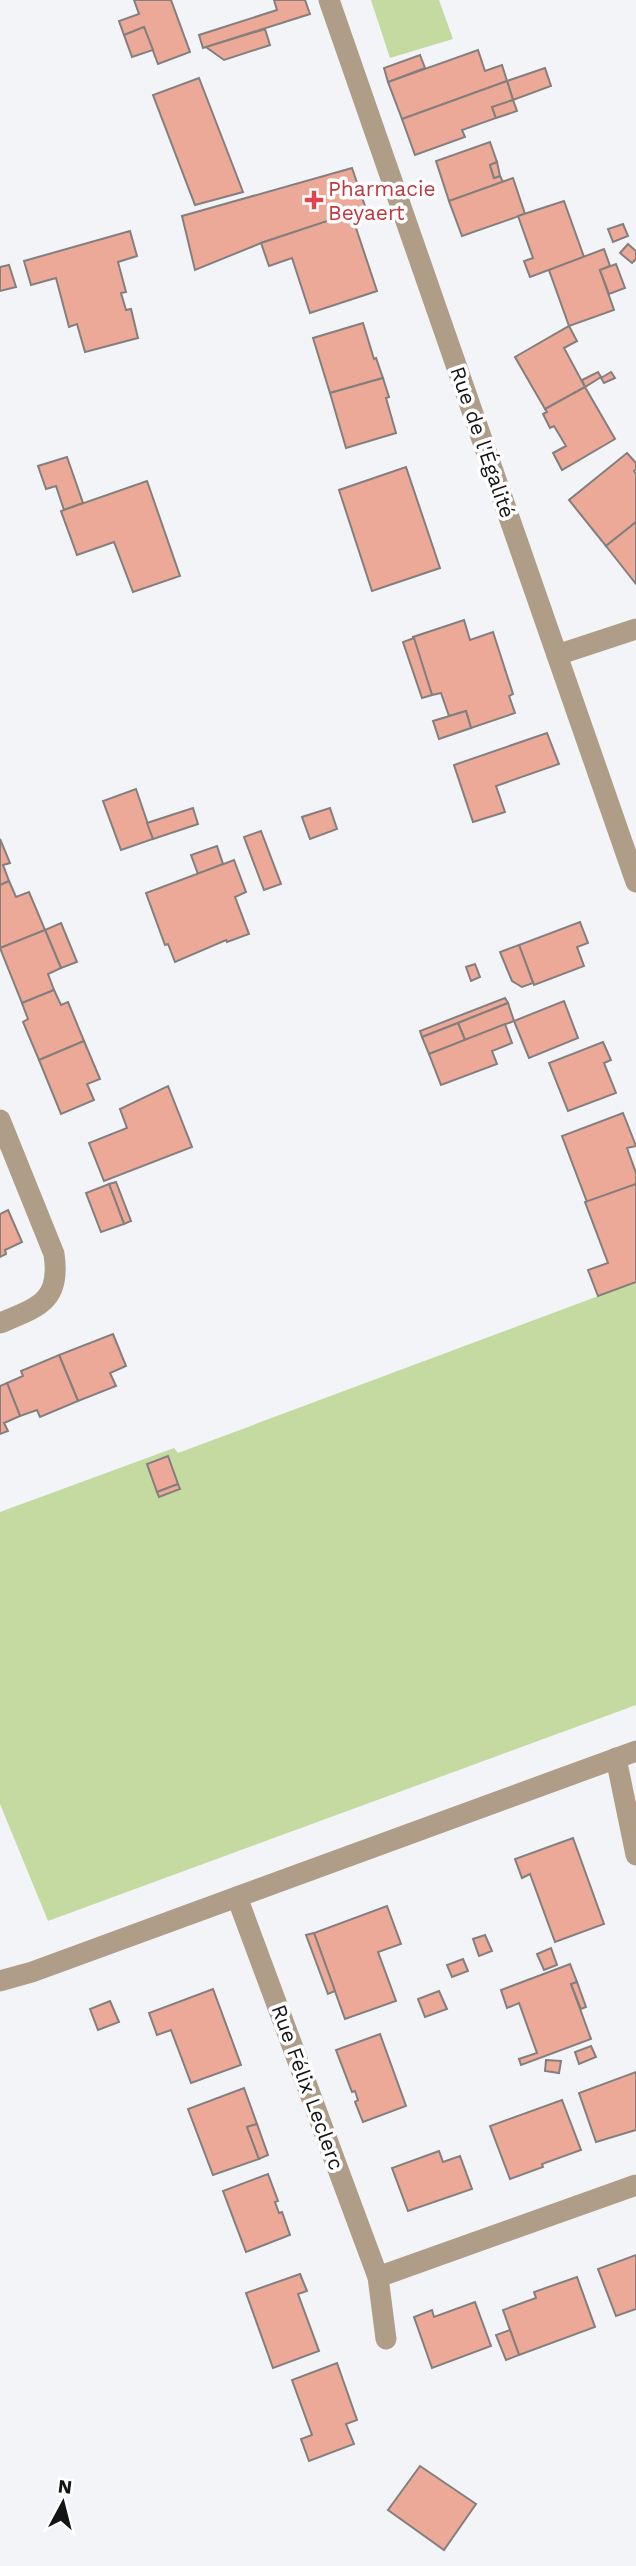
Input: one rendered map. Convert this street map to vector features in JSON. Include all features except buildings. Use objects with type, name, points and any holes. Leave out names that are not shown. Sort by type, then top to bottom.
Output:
[{"type":"street","name":"Rue de l'Égalité","points":[[330,1],[636,882]]},
{"type":"street","points":[[557,655],[636,629]]},
{"type":"street","points":[[0,1120],[54,1254],[57,1273],[54,1288],[47,1300],[0,1323]]},
{"type":"street","points":[[0,1981],[32,1972],[626,1755],[636,1855]]},
{"type":"street","name":"Rue Félix Leclerc","points":[[237,1897],[378,2277],[386,2339]]},
{"type":"street","points":[[378,2277],[636,2185]]},
{"type":"green space","points":[[371,0],[439,0],[453,39],[390,58]]},
{"type":"green space","points":[[636,1282],[636,1705],[48,1921],[0,1804],[0,1512],[174,1448],[178,1453]]},
{"type":"place","name":"Pharmacie Beyaert","points":[[314,200]]}]
